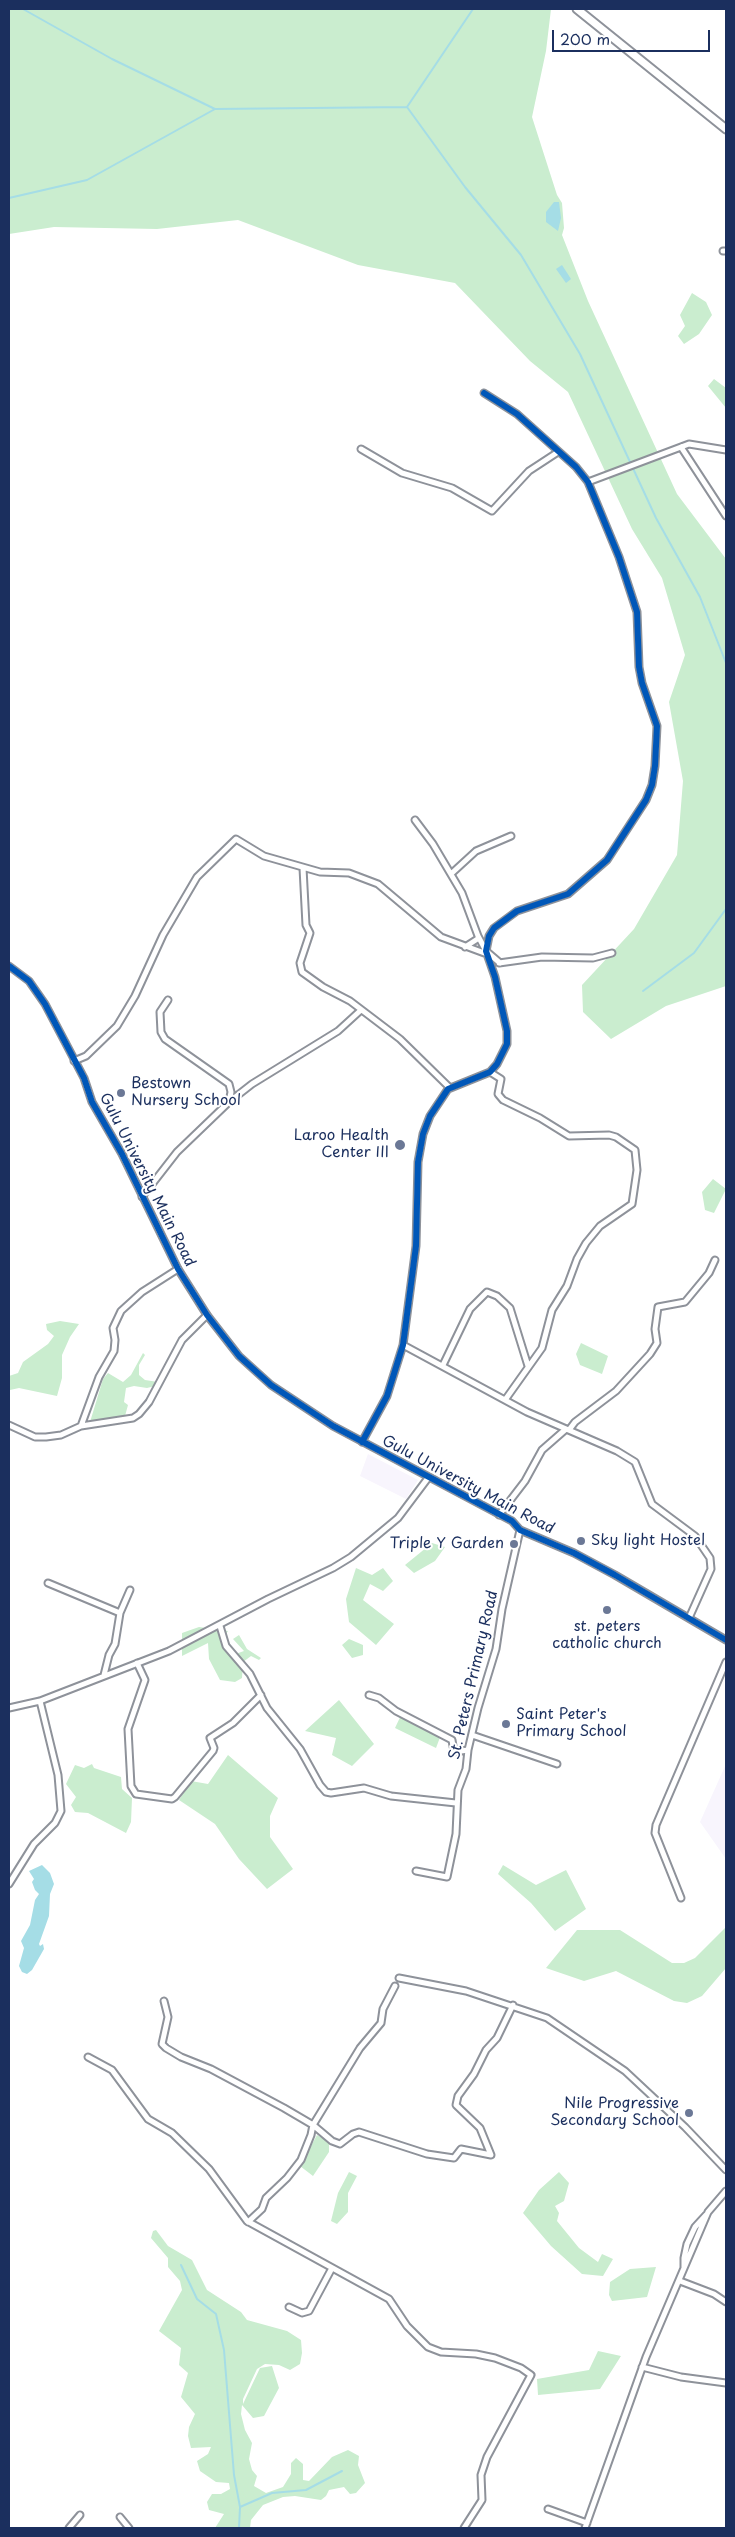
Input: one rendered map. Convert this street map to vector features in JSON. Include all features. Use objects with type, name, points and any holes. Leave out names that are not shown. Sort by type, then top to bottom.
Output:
[{"type":"main road","points":[[577,9],[726,129]]},
{"type":"street","points":[[484,393],[517,414],[576,467],[588,482],[618,557],[637,612],[639,667],[657,726],[658,738],[652,785],[620,844],[607,860],[568,894],[529,905],[494,928],[489,936],[486,952]]},
{"type":"street","points":[[588,482],[681,447],[696,444],[726,450]]},
{"type":"street","points":[[681,447],[726,516]]},
{"type":"street","points":[[361,450],[402,473],[452,488],[492,511],[530,470],[558,452]]},
{"type":"street","points":[[362,1442],[387,1396],[403,1345],[416,1246],[418,1162],[423,1134],[430,1116],[450,1088],[490,1072],[504,1051],[508,1036],[491,964],[462,893],[452,873],[415,820]]},
{"type":"street","points":[[452,873],[476,851],[511,836]]},
{"type":"street","points":[[74,1061],[86,1056],[117,1026],[135,996],[163,936],[197,877],[225,852],[235,840],[247,844],[264,856],[303,868],[320,872],[349,873],[378,884],[441,937],[465,947],[486,952],[500,963]]},
{"type":"street","points":[[303,868],[306,925],[310,933],[300,962],[301,970],[323,987],[343,997],[400,1039],[450,1088]]},
{"type":"street","points":[[465,947],[479,938]]},
{"type":"street","points":[[491,964],[542,957],[593,958],[612,953]]},
{"type":"street","name":"Gulu University Main Road","points":[[9,966],[36,990],[84,1078],[92,1102],[122,1154],[178,1269],[207,1315],[239,1356],[271,1385],[332,1426],[512,1521],[520,1530],[583,1558],[726,1640]]},
{"type":"street","points":[[168,1000],[160,1012],[161,1032],[165,1040],[229,1084],[231,1092],[229,1102]]},
{"type":"street","points":[[142,1197],[177,1152],[229,1102],[252,1084],[338,1031],[361,1010]]},
{"type":"street","points":[[490,1072],[501,1079],[498,1094],[503,1100],[540,1118],[569,1136],[611,1135],[631,1146],[636,1153],[638,1170],[632,1204],[600,1226],[586,1243],[577,1259],[567,1286],[552,1310],[542,1348],[504,1400]]},
{"type":"street","points":[[498,1515],[524,1480],[542,1450],[616,1391],[658,1344],[655,1329],[658,1307],[684,1302],[709,1273],[715,1260]]},
{"type":"street","points":[[81,1426],[99,1377],[114,1351],[116,1340],[113,1328],[121,1311],[142,1292],[178,1269]]},
{"type":"street","points":[[443,1365],[470,1309],[487,1292],[497,1296],[510,1308],[528,1366]]},
{"type":"street","points":[[9,1425],[35,1437],[46,1437],[61,1435],[81,1426],[133,1418],[149,1402],[182,1340],[207,1315]]},
{"type":"street","points":[[403,1345],[443,1365],[504,1400],[635,1462],[652,1504],[695,1536],[707,1552],[710,1570],[689,1618]]},
{"type":"street","points":[[9,1708],[40,1701],[169,1651],[351,1557],[398,1518],[428,1478]]},
{"type":"street","name":"St. Peters Primary Road","points":[[416,1871],[447,1877],[456,1826],[456,1803],[462,1776],[466,1769],[468,1750],[496,1649],[502,1609],[520,1530]]},
{"type":"street","points":[[48,1582],[120,1613]]},
{"type":"street","points":[[104,1675],[109,1655],[115,1644],[120,1613],[130,1590]]},
{"type":"street","points":[[220,1626],[226,1646],[250,1674],[267,1708],[300,1749],[320,1785],[328,1794],[364,1788],[391,1796],[456,1803]]},
{"type":"street","points":[[681,1898],[655,1833],[656,1825],[726,1662]]},
{"type":"street","points":[[137,1663],[145,1680],[128,1729],[131,1786],[136,1794],[172,1799],[175,1797],[213,1751],[214,1748],[210,1738],[233,1723],[261,1695]]},
{"type":"street","points":[[369,1695],[452,1740],[454,1752],[468,1750]]},
{"type":"street","points":[[9,1884],[34,1844],[55,1823],[61,1812],[58,1775],[40,1701]]},
{"type":"street","points":[[472,1735],[557,1764]]},
{"type":"street","points":[[399,1978],[466,1990],[547,2018],[625,2071],[685,2127],[726,2170]]},
{"type":"street","points":[[248,2222],[262,2209],[266,2198],[287,2178],[301,2160],[313,2125],[360,2048],[381,2023],[383,2009],[395,1986]]},
{"type":"street","points":[[164,2001],[168,2017],[162,2044],[166,2048],[262,2096],[313,2125],[321,2134],[340,2144],[353,2134],[359,2132],[427,2154],[454,2158],[464,2149],[490,2156],[480,2128],[456,2105],[458,2096],[474,2074],[486,2050],[497,2038],[513,2005]]},
{"type":"street","points":[[88,2057],[112,2070],[148,2119],[172,2133],[209,2169],[248,2222],[389,2299],[407,2326],[428,2347],[441,2352],[476,2354],[495,2358],[521,2368],[531,2375],[487,2458],[481,2475],[482,2500],[464,2528]]},
{"type":"street","points":[[548,2509],[586,2525],[642,2367],[680,2281],[684,2268],[685,2251],[691,2234],[726,2191]]},
{"type":"street","points":[[289,2307],[302,2313],[309,2311],[332,2268]]},
{"type":"street","points":[[680,2281],[714,2294],[726,2302]]},
{"type":"street","points":[[642,2367],[681,2377],[726,2383]]},
{"type":"street","points":[[69,2528],[80,2514]]},
{"type":"street","points":[[120,2517],[128,2528]]},
{"type":"shaded area","points":[[368,1454],[418,1480],[406,1499],[360,1476]]},
{"type":"shaded area","points":[[726,1764],[726,1859],[700,1822]]},
{"type":"green space","points":[[9,9],[551,9],[546,51],[532,117],[557,195],[562,203],[564,228],[562,235],[588,301],[677,494],[726,559],[726,986],[666,1006],[611,1039],[583,1012],[582,985],[634,929],[677,855],[683,781],[669,702],[685,655],[662,578],[632,529],[568,392],[530,361],[455,283],[358,265],[238,220],[157,229],[54,227],[9,234]]},
{"type":"green space","points":[[692,293],[706,302],[712,315],[699,334],[684,344],[678,336],[685,326],[680,315]]},
{"type":"green space","points":[[714,379],[726,388],[726,408],[708,386]]},
{"type":"green space","points":[[713,1179],[726,1189],[714,1213],[705,1210],[702,1192]]},
{"type":"green space","points":[[60,1321],[79,1324],[70,1337],[62,1355],[62,1378],[57,1396],[19,1388],[10,1390],[9,1376],[18,1373],[23,1362],[48,1344],[54,1336],[47,1330],[46,1324]]},
{"type":"green space","points":[[581,1343],[608,1356],[602,1374],[580,1365],[576,1354]]},
{"type":"green space","points":[[143,1353],[145,1355],[139,1365],[139,1375],[145,1380],[158,1382],[155,1386],[126,1388],[124,1402],[128,1405],[125,1416],[90,1422],[103,1379],[108,1373],[123,1382],[131,1375]]},
{"type":"green space","points":[[432,1543],[445,1547],[435,1561],[414,1573],[405,1565]]},
{"type":"green space","points":[[356,1568],[372,1575],[383,1568],[393,1581],[383,1591],[370,1584],[363,1600],[394,1624],[376,1645],[349,1622],[346,1599]]},
{"type":"green space","points":[[199,1627],[228,1631],[221,1641],[230,1656],[244,1651],[233,1639],[239,1635],[247,1649],[261,1658],[259,1660],[251,1656],[243,1662],[242,1678],[235,1682],[220,1680],[209,1659],[208,1643],[182,1656],[182,1633]]},
{"type":"green space","points":[[349,1639],[363,1645],[363,1655],[352,1658],[342,1645]]},
{"type":"green space","points":[[339,1700],[374,1744],[352,1766],[332,1755],[336,1738],[305,1731]]},
{"type":"green space","points":[[403,1711],[442,1732],[436,1748],[395,1728]]},
{"type":"green space","points":[[228,1755],[278,1798],[270,1816],[270,1837],[293,1869],[267,1889],[239,1859],[215,1824],[179,1800],[191,1781],[208,1784]]},
{"type":"green space","points":[[92,1764],[94,1768],[121,1777],[122,1789],[132,1798],[131,1822],[126,1833],[88,1813],[75,1812],[71,1805],[76,1797],[66,1784],[75,1765],[84,1768]]},
{"type":"green space","points":[[503,1865],[536,1885],[566,1870],[586,1909],[555,1931],[531,1903],[498,1874]]},
{"type":"green space","points":[[726,1927],[726,1968],[702,1996],[687,2003],[674,2001],[616,1971],[584,1981],[546,1968],[577,1930],[620,1930],[672,1963],[684,1963],[695,1958]]},
{"type":"green space","points":[[317,2135],[329,2142],[329,2152],[313,2176],[300,2166]]},
{"type":"green space","points":[[349,2172],[357,2176],[348,2193],[348,2212],[337,2224],[331,2221],[338,2193]]},
{"type":"green space","points":[[559,2172],[569,2183],[564,2201],[555,2206],[559,2213],[557,2221],[579,2248],[598,2262],[602,2254],[613,2259],[603,2276],[582,2274],[551,2246],[523,2213],[539,2190]]},
{"type":"green space","points":[[156,2230],[168,2246],[192,2260],[207,2290],[241,2312],[247,2320],[287,2331],[301,2340],[302,2353],[300,2364],[290,2370],[279,2365],[265,2364],[257,2369],[243,2399],[243,2404],[260,2368],[272,2366],[279,2388],[264,2416],[253,2418],[242,2405],[241,2414],[245,2430],[252,2443],[249,2459],[252,2470],[257,2476],[254,2486],[266,2493],[283,2487],[291,2474],[291,2463],[296,2458],[303,2464],[303,2480],[309,2481],[332,2457],[348,2450],[359,2456],[358,2465],[365,2483],[356,2493],[350,2494],[344,2487],[329,2490],[321,2500],[295,2496],[283,2497],[263,2505],[251,2520],[250,2528],[215,2528],[224,2514],[209,2510],[207,2502],[212,2494],[221,2494],[230,2489],[229,2483],[216,2482],[200,2471],[197,2461],[208,2454],[211,2447],[191,2448],[188,2436],[189,2427],[195,2414],[181,2397],[188,2373],[179,2365],[181,2348],[159,2331],[182,2290],[180,2281],[168,2267],[168,2258],[151,2238],[153,2231]]},
{"type":"green space","points":[[656,2267],[647,2297],[612,2301],[609,2295],[610,2282],[630,2269]]},
{"type":"green space","points":[[598,2351],[621,2356],[600,2389],[538,2395],[537,2379],[589,2370]]},
{"type":"water","points":[[554,202],[559,202],[561,218],[558,231],[546,222],[546,212]]},
{"type":"water","points":[[562,265],[571,279],[566,283],[556,269]]},
{"type":"water","points":[[42,1865],[50,1873],[54,1884],[50,1894],[49,1916],[39,1944],[40,1946],[43,1944],[44,1949],[32,1970],[27,1974],[22,1972],[19,1966],[24,1948],[21,1941],[30,1925],[35,1900],[39,1894],[35,1890],[32,1882],[34,1879],[29,1871]]},
{"type":"waterway","points":[[23,9],[112,59],[215,109],[407,107]]},
{"type":"waterway","points":[[407,107],[473,9]]},
{"type":"waterway","points":[[407,107],[465,187],[521,255],[580,354],[656,518],[700,597],[726,663]]},
{"type":"waterway","points":[[9,198],[87,180],[215,109]]},
{"type":"waterway","points":[[643,991],[694,953],[726,909]]},
{"type":"waterway","points":[[181,2265],[197,2299],[216,2314],[224,2350],[234,2475],[240,2507],[239,2528]]},
{"type":"waterway","points":[[240,2507],[272,2493],[306,2490],[342,2471]]},
{"type":"cycle path","points":[[362,1442],[387,1396],[403,1345],[416,1246],[418,1162],[423,1134],[430,1116],[448,1089],[490,1072],[497,1064],[507,1044],[507,1031],[495,977],[486,951],[489,936],[494,928],[517,911],[568,894],[607,860],[646,800],[652,785],[655,766],[657,726],[642,683],[639,667],[637,612],[619,557],[588,482],[576,467],[517,414],[484,393]]},
{"type":"cycle path","points":[[9,966],[29,981],[45,1004],[84,1078],[92,1102],[122,1154],[178,1269],[207,1315],[239,1356],[271,1385],[333,1426],[512,1521],[520,1530],[574,1553],[615,1575],[726,1640]]},
{"type":"place","name":"Bestown Nursery School","points":[[121,1093]]},
{"type":"place","name":"Laroo Health Center III","points":[[400,1145]]},
{"type":"place","name":"Sky light Hostel","points":[[581,1541]]},
{"type":"place","name":"Triple Y Garden","points":[[514,1544]]},
{"type":"place","name":"st. peters catholic church","points":[[607,1610]]},
{"type":"place","name":"Saint Peter's Primary School","points":[[506,1724]]},
{"type":"place","name":"Nile Progressive Secondary School","points":[[689,2113]]}]
